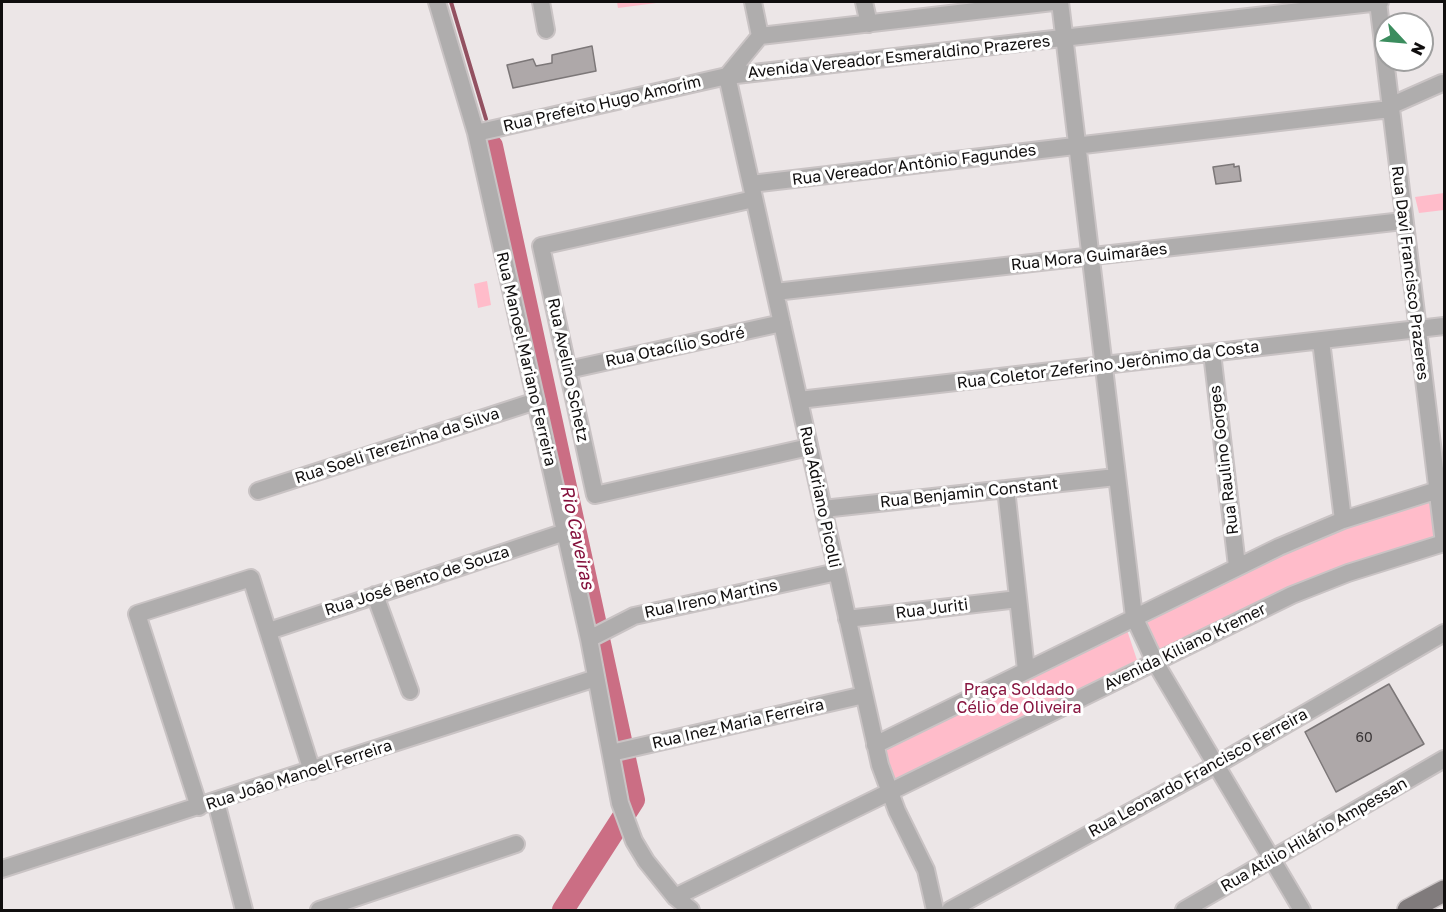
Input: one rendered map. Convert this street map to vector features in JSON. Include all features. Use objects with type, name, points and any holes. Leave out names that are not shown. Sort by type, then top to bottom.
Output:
[{"type":"main road","points":[[1408,910],[1444,891]]},
{"type":"street","name":"Rua Manoel Mariano Ferreira","points":[[437,2],[476,133],[590,638],[596,678],[613,752],[620,803],[634,841],[646,861],[675,897],[691,910]]},
{"type":"street","points":[[541,2],[546,30]]},
{"type":"street","points":[[753,2],[760,36],[869,24],[967,7],[1053,2]]},
{"type":"street","points":[[864,2],[869,24]]},
{"type":"street","points":[[1060,2],[1134,617],[1155,662],[1302,910]]},
{"type":"street","name":"Avenida Vereador Esmeraldino Prazeres","points":[[727,76],[1378,2]]},
{"type":"street","name":"Rua Davi Francisco Prazeres","points":[[1378,2],[1403,222],[1444,543]]},
{"type":"street","name":"Avenida Vereador Esmeraldino Prazeres","points":[[727,76],[760,36]]},
{"type":"street","name":"Rua Prefeito Hugo Amorim","points":[[476,133],[727,76]]},
{"type":"street","name":"Rua Adriano Picolli","points":[[727,76],[875,746],[890,792],[926,870],[935,910]]},
{"type":"street","name":"Rua Vereador Antônio Fagundes","points":[[541,246],[753,191],[1077,146],[1390,107],[1442,83]]},
{"type":"street","name":"Rua Mora Guimarães","points":[[775,292],[1403,222]]},
{"type":"street","name":"Rua Avelino Schetz","points":[[541,246],[595,495],[809,447]]},
{"type":"street","name":"Rua Otacílio Sodré","points":[[568,370],[782,323]]},
{"type":"street","name":"Rua Coletor Zeferino Jerônimo da Costa","points":[[799,400],[1444,326]]},
{"type":"street","points":[[1321,341],[1343,520]]},
{"type":"street","name":"Rua Raulino Gorges","points":[[1212,353],[1237,566]]},
{"type":"street","name":"Rua Soeli Terezinha da Silva","points":[[258,491],[536,401]]},
{"type":"street","name":"Rua Benjamin Constant","points":[[823,509],[1116,477]]},
{"type":"street","points":[[1006,489],[1026,670]]},
{"type":"street","points":[[875,746],[1237,566],[1343,520],[1438,490]]},
{"type":"street","name":"Rua José Bento de Souza","points":[[269,631],[565,532]]},
{"type":"street","name":"Avenida Kiliano Kremer","points":[[675,897],[1155,662],[1322,583],[1444,543]]},
{"type":"street","name":"Rua Ireno Martins","points":[[590,638],[646,613],[837,572]]},
{"type":"street","points":[[200,807],[137,614],[251,578],[312,771]]},
{"type":"street","points":[[375,595],[410,691]]},
{"type":"street","name":"Rua Juriti","points":[[847,619],[1018,600]]},
{"type":"street","name":"Rua Leonardo Francisco Ferreira","points":[[950,910],[1216,765],[1444,633]]},
{"type":"street","name":"Rua João Manoel Ferreira","points":[[2,869],[596,678]]},
{"type":"street","name":"Rua Inez Maria Ferreira","points":[[613,752],[864,695]]},
{"type":"street","name":"Rua Atílio Hilário Ampessan","points":[[1184,910],[1444,759]]},
{"type":"street","points":[[216,802],[244,910]]},
{"type":"street","points":[[319,910],[516,844]]},
{"type":"green space","points":[[617,2],[664,2],[618,8]]},
{"type":"green space","points":[[1444,193],[1444,210],[1419,213],[1415,197]]},
{"type":"green space","points":[[487,281],[491,305],[478,308],[474,284]]},
{"type":"green space","points":[[1433,497],[1440,539],[1160,653],[1142,620],[1329,532]]},
{"type":"green space","name":"Praça Soldado Célio de Oliveira","points":[[1126,627],[1137,660],[892,782],[883,748]]},
{"type":"building","points":[[592,46],[596,71],[513,88],[507,65],[533,59],[536,66],[552,63],[552,55]]},
{"type":"building","points":[[1234,164],[1234,167],[1239,166],[1241,181],[1216,184],[1213,167]]},
{"type":"building","points":[[1389,684],[1424,744],[1336,792],[1305,732]]},
{"type":"waterway","name":"Rio Caveiras","points":[[451,2],[486,119]]},
{"type":"waterway","name":"Rio Caveiras","points":[[492,146],[634,800],[563,910]]}]
